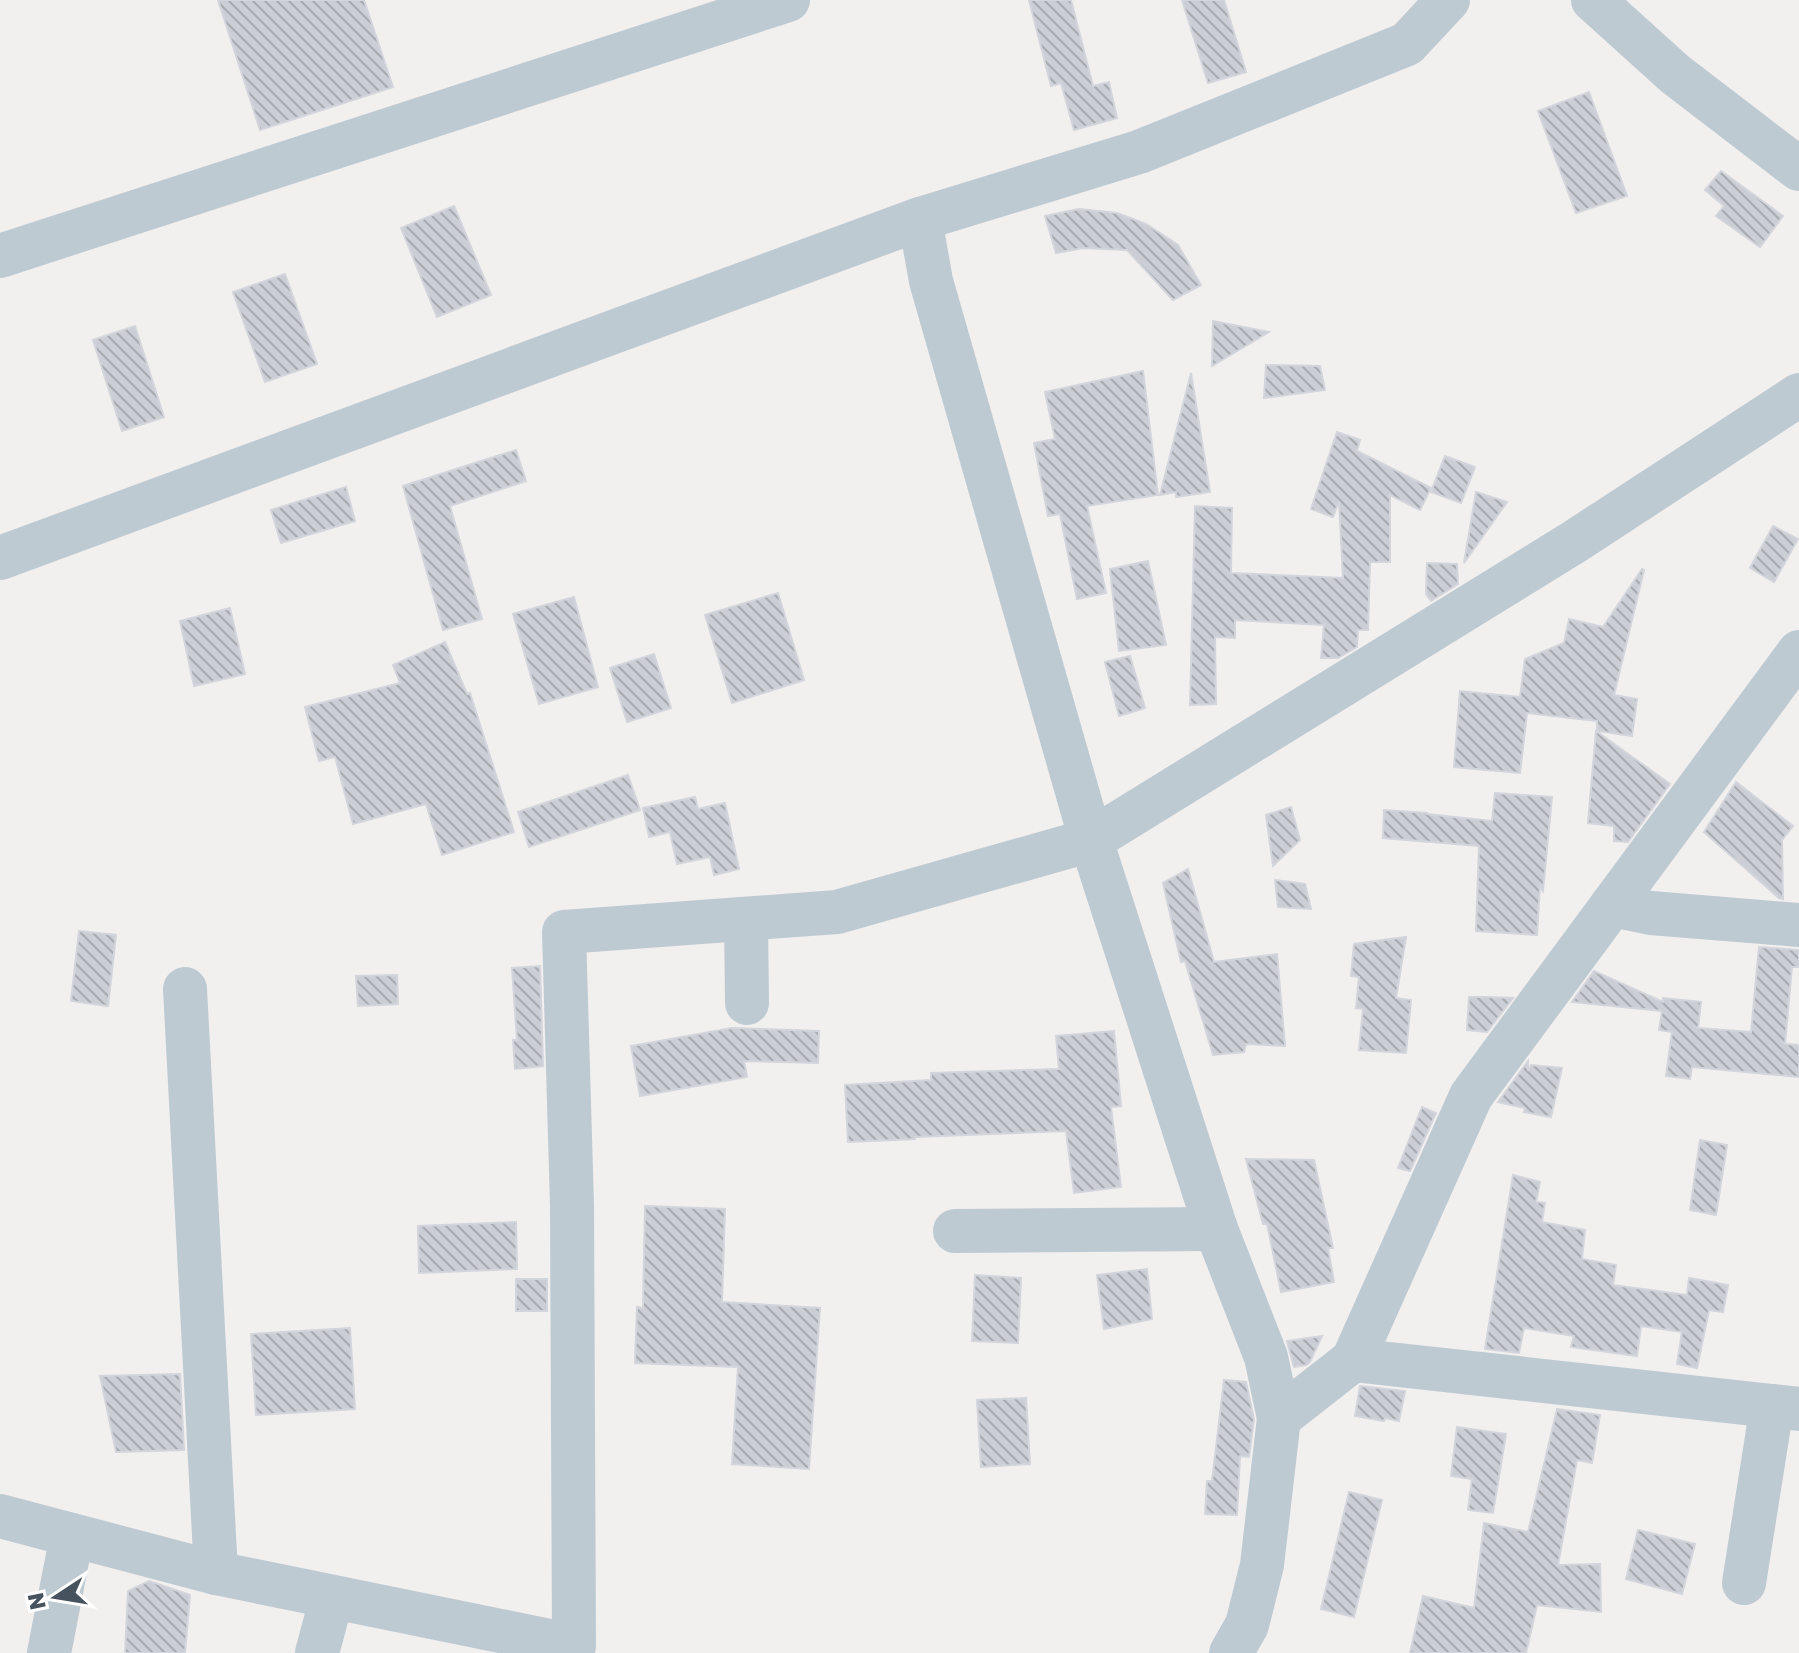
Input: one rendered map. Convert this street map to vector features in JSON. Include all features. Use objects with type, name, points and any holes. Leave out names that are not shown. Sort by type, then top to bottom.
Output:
[{"type":"street","points":[[0,256],[788,0]]},
{"type":"street","points":[[0,558],[920,219],[1139,152],[1407,44],[1448,0]]},
{"type":"street","points":[[1593,0],[1675,74],[1799,169]]},
{"type":"street","points":[[920,219],[931,281],[1091,840],[1216,1229],[1266,1357],[1279,1418],[1262,1565],[1247,1625],[1231,1653]]},
{"type":"street","points":[[0,1516],[216,1573],[574,1646],[572,1205],[564,932],[837,912],[1091,840],[1574,542],[1799,395]]},
{"type":"street","points":[[1279,1418],[1353,1360],[1471,1096],[1799,652]]},
{"type":"street","points":[[1612,905],[1651,913],[1799,925]]},
{"type":"street","points":[[746,919],[747,1003]]},
{"type":"street","points":[[185,989],[216,1573]]},
{"type":"street","points":[[955,1231],[1216,1229]]},
{"type":"street","points":[[1353,1360],[1786,1408],[1744,1583]]},
{"type":"street","points":[[49,1653],[72,1535]]},
{"type":"street","points":[[317,1653],[332,1597]]},
{"type":"building","points":[[218,0],[364,0],[393,87],[260,130]]},
{"type":"building","points":[[1029,0],[1071,0],[1093,86],[1109,82],[1117,118],[1074,130],[1061,83],[1051,86]]},
{"type":"building","points":[[1182,0],[1224,0],[1246,72],[1208,83]]},
{"type":"building","points":[[1589,92],[1627,196],[1576,213],[1538,111]]},
{"type":"building","points":[[1721,171],[1783,216],[1760,247],[1716,216],[1724,206],[1705,190]]},
{"type":"building","points":[[454,206],[491,295],[437,317],[401,228]]},
{"type":"building","points":[[1079,209],[1117,213],[1146,224],[1178,245],[1201,285],[1173,300],[1127,250],[1083,248],[1056,253],[1045,216]]},
{"type":"building","points":[[285,274],[317,364],[265,382],[233,292]]},
{"type":"building","points":[[1213,321],[1269,332],[1212,366]]},
{"type":"building","points":[[135,326],[164,417],[122,431],[93,340]]},
{"type":"building","points":[[1266,365],[1320,366],[1325,390],[1264,398]]},
{"type":"building","points":[[1143,371],[1158,495],[1087,506],[1106,593],[1077,599],[1060,514],[1048,516],[1034,443],[1055,439],[1045,392]]},
{"type":"building","points":[[1191,373],[1210,492],[1176,497],[1176,492],[1160,495]]},
{"type":"building","points":[[1337,432],[1360,440],[1357,451],[1431,488],[1420,510],[1390,495],[1390,562],[1370,562],[1368,630],[1358,630],[1357,647],[1338,658],[1321,658],[1324,625],[1235,620],[1235,638],[1215,637],[1216,704],[1190,705],[1195,506],[1232,508],[1231,573],[1343,578],[1339,501],[1333,517],[1311,509]]},
{"type":"building","points":[[516,450],[526,481],[450,506],[482,619],[443,630],[403,486]]},
{"type":"building","points":[[1445,456],[1475,467],[1461,503],[1431,492]]},
{"type":"building","points":[[346,487],[355,521],[281,543],[271,510]]},
{"type":"building","points":[[1476,492],[1507,502],[1464,563]]},
{"type":"building","points":[[1773,526],[1798,539],[1774,582],[1750,568]]},
{"type":"building","points":[[1148,561],[1166,645],[1119,651],[1110,569]]},
{"type":"building","points":[[1427,563],[1457,564],[1458,584],[1431,601],[1426,594]]},
{"type":"building","points":[[1642,569],[1614,695],[1637,699],[1632,736],[1597,731],[1597,721],[1527,713],[1520,773],[1454,767],[1460,691],[1520,697],[1525,659],[1564,643],[1569,619],[1603,627]]},
{"type":"building","points":[[778,593],[804,680],[732,703],[705,615]]},
{"type":"building","points":[[574,597],[598,687],[539,704],[513,614]]},
{"type":"building","points":[[230,608],[245,674],[194,686],[180,621]]},
{"type":"building","points":[[445,642],[467,694],[470,693],[514,832],[442,855],[426,804],[353,824],[335,757],[319,761],[305,707],[400,683],[393,665]]},
{"type":"building","points":[[654,654],[671,708],[627,722],[610,668]]},
{"type":"building","points":[[1130,656],[1145,708],[1119,716],[1105,662]]},
{"type":"building","points":[[1596,731],[1670,784],[1628,842],[1614,841],[1614,826],[1588,823]]},
{"type":"building","points":[[628,775],[640,810],[529,847],[518,812]]},
{"type":"building","points":[[1736,782],[1793,826],[1782,840],[1783,899],[1704,832]]},
{"type":"building","points":[[1495,793],[1552,797],[1537,935],[1476,931],[1479,846],[1383,838],[1384,810],[1492,821]]},
{"type":"building","points":[[695,797],[698,809],[725,803],[739,869],[714,875],[710,857],[677,864],[670,832],[649,837],[643,808]]},
{"type":"building","points":[[1291,807],[1300,840],[1273,866],[1266,815]]},
{"type":"building","points":[[1188,869],[1214,962],[1277,954],[1285,1046],[1246,1044],[1244,1052],[1213,1055],[1185,961],[1181,962],[1163,883]]},
{"type":"building","points":[[1275,880],[1305,884],[1311,909],[1278,907]]},
{"type":"building","points":[[79,931],[116,935],[108,1006],[71,1001]]},
{"type":"building","points":[[1406,937],[1396,998],[1411,1000],[1406,1053],[1359,1050],[1363,1009],[1356,1008],[1359,977],[1351,976],[1354,944]]},
{"type":"building","points":[[1759,947],[1799,950],[1799,967],[1792,967],[1785,1044],[1799,1045],[1799,1077],[1692,1067],[1690,1079],[1666,1076],[1672,1032],[1659,1030],[1662,1011],[1572,1002],[1594,971],[1663,1002],[1663,998],[1701,1002],[1698,1028],[1751,1032]]},
{"type":"building","points":[[540,966],[543,1066],[515,1069],[513,1040],[517,1040],[512,968]]},
{"type":"building","points":[[397,975],[398,1004],[358,1006],[356,976]]},
{"type":"building","points":[[1469,997],[1513,998],[1487,1032],[1467,1030]]},
{"type":"building","points":[[732,1028],[819,1031],[818,1063],[744,1061],[747,1077],[640,1096],[631,1046]]},
{"type":"building","points":[[1114,1031],[1121,1106],[1111,1107],[1121,1187],[1074,1193],[1066,1131],[848,1142],[845,1085],[931,1080],[931,1073],[1059,1069],[1056,1036]]},
{"type":"building","points":[[1528,1061],[1528,1071],[1531,1065],[1562,1068],[1551,1117],[1524,1112],[1525,1108],[1498,1102]]},
{"type":"building","points":[[1422,1107],[1436,1113],[1410,1171],[1398,1168]]},
{"type":"building","points":[[1700,1140],[1727,1145],[1716,1215],[1690,1210]]},
{"type":"building","points":[[1246,1159],[1314,1160],[1333,1248],[1328,1248],[1334,1282],[1281,1292],[1267,1224],[1263,1224]]},
{"type":"building","points":[[1513,1175],[1540,1182],[1536,1202],[1545,1203],[1542,1222],[1585,1230],[1582,1259],[1616,1265],[1613,1285],[1687,1295],[1689,1278],[1728,1285],[1723,1312],[1709,1310],[1697,1368],[1677,1364],[1682,1332],[1641,1326],[1637,1356],[1571,1347],[1574,1336],[1524,1328],[1519,1353],[1485,1349]]},
{"type":"building","points":[[645,1206],[725,1209],[722,1302],[820,1308],[809,1469],[732,1464],[738,1367],[635,1363],[637,1307],[643,1308]]},
{"type":"building","points":[[516,1222],[517,1269],[419,1273],[418,1226]]},
{"type":"building","points":[[1147,1269],[1152,1319],[1104,1329],[1097,1275]]},
{"type":"building","points":[[975,1275],[1021,1278],[1018,1343],[972,1341]]},
{"type":"building","points":[[516,1279],[547,1279],[547,1311],[516,1311]]},
{"type":"building","points":[[350,1328],[355,1409],[256,1415],[251,1334]]},
{"type":"building","points":[[1322,1336],[1310,1362],[1294,1367],[1287,1341]]},
{"type":"building","points":[[180,1374],[184,1450],[116,1452],[100,1376]]},
{"type":"building","points":[[1224,1380],[1246,1382],[1254,1419],[1249,1457],[1240,1456],[1237,1515],[1205,1514],[1207,1481],[1212,1481]]},
{"type":"building","points":[[1360,1386],[1405,1391],[1399,1421],[1355,1416]]},
{"type":"building","points":[[1026,1398],[1030,1464],[981,1467],[977,1400]]},
{"type":"building","points":[[1557,1409],[1600,1415],[1592,1463],[1577,1460],[1558,1565],[1600,1564],[1601,1612],[1537,1605],[1526,1653],[1410,1653],[1423,1596],[1474,1608],[1484,1523],[1528,1532]]},
{"type":"building","points":[[1457,1427],[1506,1434],[1493,1513],[1468,1510],[1472,1479],[1451,1476]]},
{"type":"building","points":[[1349,1492],[1382,1500],[1354,1617],[1321,1609]]},
{"type":"building","points":[[1638,1530],[1695,1544],[1682,1594],[1626,1579]]},
{"type":"building","points":[[149,1581],[190,1595],[185,1653],[125,1653],[128,1591]]}]
